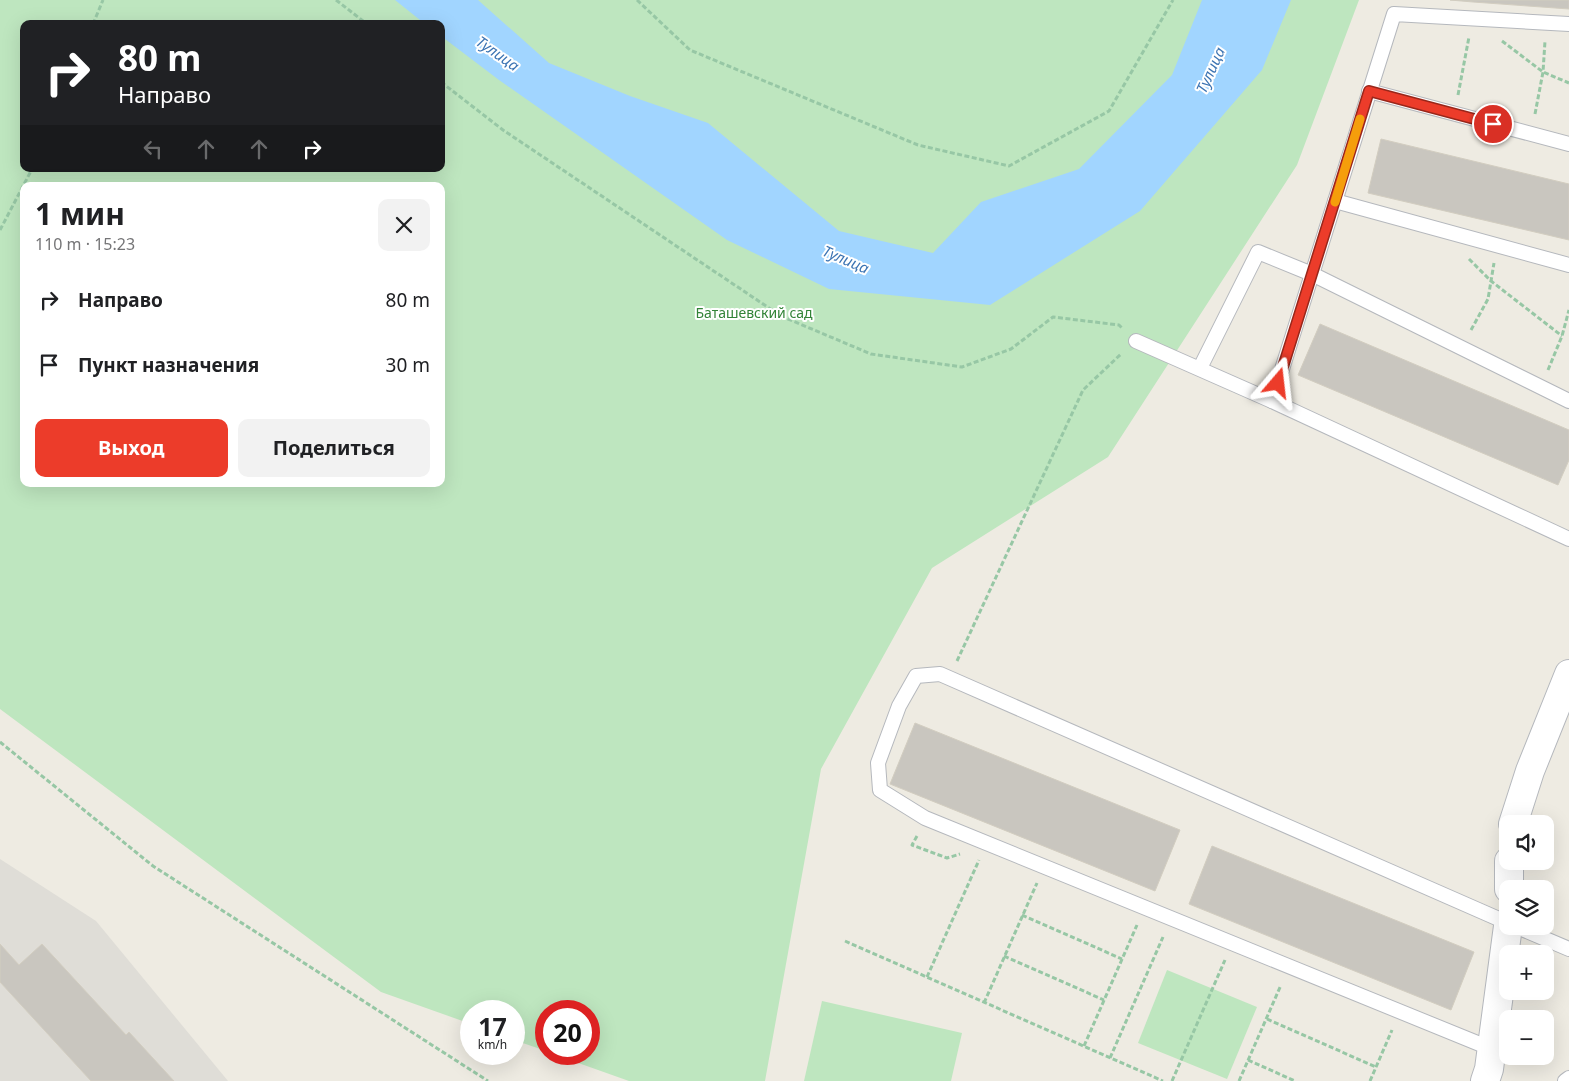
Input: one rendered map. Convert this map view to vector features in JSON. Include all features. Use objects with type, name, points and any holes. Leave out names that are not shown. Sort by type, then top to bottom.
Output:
[{"type":"street","points":[[1516,815],[1530,771],[1569,674]]},
{"type":"street","points":[[1485,1081],[1492,1049],[1507,935]]},
{"type":"lane","points":[[1272,401],[1394,14],[1569,24]]},
{"type":"lane","points":[[1369,91],[1569,144]]},
{"type":"lane","points":[[1335,201],[1569,265]]},
{"type":"lane","points":[[1200,368],[1258,252],[1312,274],[1569,401]]},
{"type":"lane","points":[[1136,341],[1200,368],[1569,539]]},
{"type":"lane","points":[[1492,1049],[925,818],[880,790],[878,763],[899,706],[916,676],[940,674],[1499,921]]},
{"type":"lane","points":[[1536,935],[1569,949]]},
{"type":"lane","points":[[1565,1081],[1569,1078]]},
{"type":"path","points":[[95,20],[103,0]]},
{"type":"path","points":[[336,0],[361,20]]},
{"type":"path","points":[[637,0],[690,50],[918,145],[1009,166],[1109,111],[1174,0]]},
{"type":"path","points":[[1455,114],[1473,19],[1543,72],[1569,83]]},
{"type":"path","points":[[1532,134],[1543,72],[1546,23]]},
{"type":"path","points":[[445,85],[503,130],[781,316],[871,354],[962,367],[1011,349],[1053,317],[1119,325],[1136,341],[1083,390],[948,678]]},
{"type":"path","points":[[0,230],[20,192]]},
{"type":"path","points":[[1440,230],[1491,281],[1562,336]]},
{"type":"path","points":[[1462,348],[1488,299],[1498,246]]},
{"type":"path","points":[[1540,387],[1562,336],[1569,310]]},
{"type":"path","points":[[0,742],[153,866],[488,1081]]},
{"type":"path","points":[[927,978],[986,843]]},
{"type":"path","points":[[984,1002],[1044,866]]},
{"type":"path","points":[[1084,1046],[1145,908]]},
{"type":"path","points":[[1022,915],[1122,959]]},
{"type":"path","points":[[1110,1058],[1171,918]]},
{"type":"path","points":[[845,941],[1163,1081]]},
{"type":"path","points":[[1172,1081],[1232,943]]},
{"type":"path","points":[[1004,956],[1104,1000]]},
{"type":"path","points":[[1239,1081],[1290,966]]},
{"type":"path","points":[[1370,1081],[1400,1011]]},
{"type":"path","points":[[1267,1019],[1376,1067]]},
{"type":"path","points":[[1248,1060],[1295,1081]]},
{"type":"shaded area","points":[[0,859],[96,921],[228,1081],[0,1081]]},
{"type":"green space","name":"Баташевский сад","points":[[0,0],[1359,0],[1297,165],[1108,457],[932,568],[821,769],[765,1081],[629,1081],[584,1065],[600,1065],[600,1000],[535,1000],[535,1047],[525,1044],[525,1000],[460,1000],[460,1020],[381,992],[0,709]]},
{"type":"green space","points":[[1167,970],[1257,1007],[1227,1079],[1138,1043]]},
{"type":"green space","points":[[822,1001],[962,1033],[951,1081],[804,1081]]},
{"type":"water","name":"Тулица","points":[[395,0],[478,0],[549,63],[630,96],[708,123],[839,231],[933,253],[981,202],[1079,169],[1172,75],[1202,0],[1291,0],[1262,70],[1140,211],[990,305],[829,289],[727,240],[499,80],[445,39],[445,20],[420,20]]},
{"type":"building","points":[[1450,0],[1569,0],[1569,9],[1473,2]]},
{"type":"building","points":[[1381,139],[1569,184],[1569,240],[1368,193]]},
{"type":"building","points":[[1320,324],[1569,430],[1569,460],[1558,485],[1298,375]]},
{"type":"building","points":[[915,723],[1180,830],[1155,891],[890,784]]},
{"type":"building","points":[[1212,846],[1474,952],[1451,1010],[1189,904]]},
{"type":"building","points":[[0,944],[19,965],[42,944],[126,1035],[129,1032],[174,1081],[91,1081],[0,982]]},
{"type":"slow traffic","points":[[1335,202],[1360,119]]},
{"type":"route","points":[[1278,383],[1369,91],[1493,124]]}]
